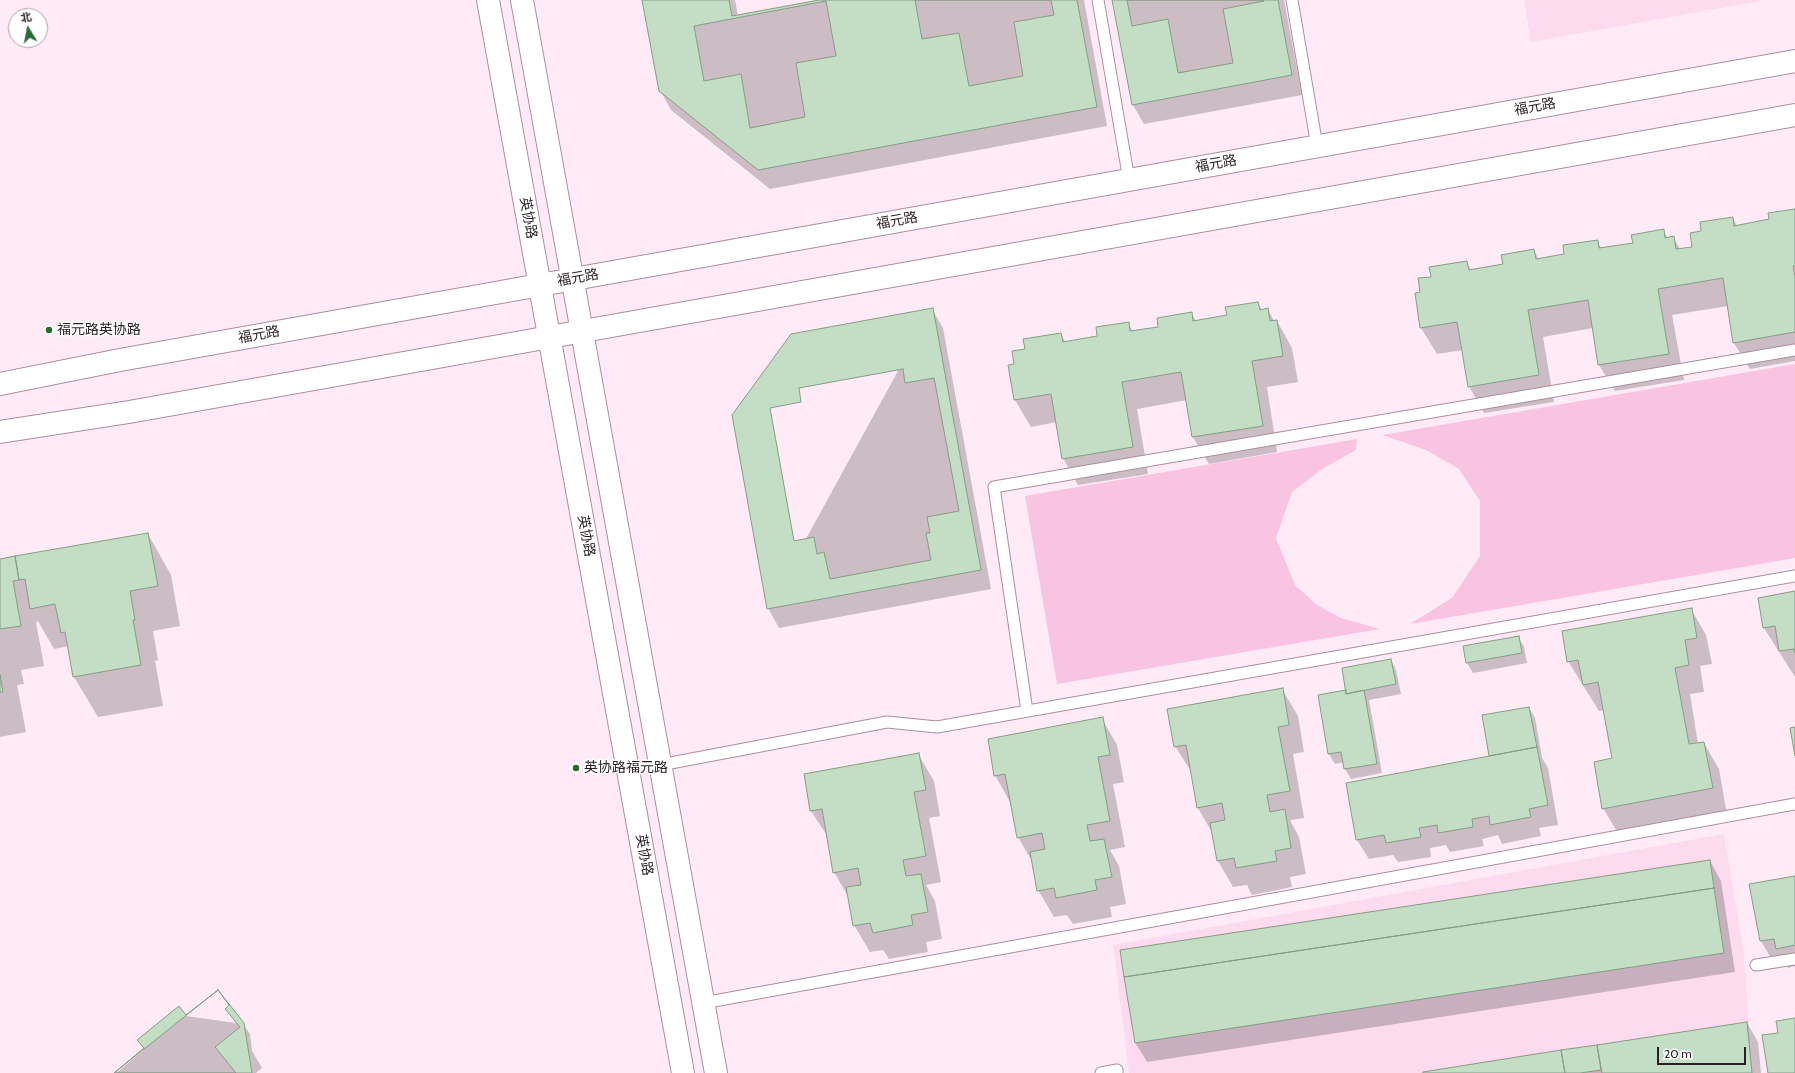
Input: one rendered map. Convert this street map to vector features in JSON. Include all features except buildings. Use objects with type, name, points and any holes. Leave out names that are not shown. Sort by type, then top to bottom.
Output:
[{"type":"main road","name":"英协路","points":[[488,0],[683,1073]]},
{"type":"main road","points":[[522,0],[716,1073]]},
{"type":"main road","name":"福元路","points":[[0,384],[120,360],[1795,61]]},
{"type":"main road","points":[[0,432],[130,412],[1795,114]]},
{"type":"lane","points":[[1098,0],[1129,180]]},
{"type":"lane","points":[[1292,0],[1317,146]]},
{"type":"lane","points":[[1027,711],[994,487],[1795,350]]},
{"type":"lane","points":[[660,765],[887,722],[937,727],[1795,576]]},
{"type":"lane","points":[[703,1003],[1795,804]]},
{"type":"lane","points":[[1756,965],[1795,958]]},
{"type":"lane","points":[[1101,1073],[1117,1070],[1117,1073]]},
{"type":"shaded area","points":[[1524,0],[1765,0],[1531,42]]},
{"type":"shaded area","points":[[1795,364],[1795,558],[1410,624],[1452,598],[1480,556],[1480,501],[1459,469],[1426,450],[1383,435]]},
{"type":"shaded area","points":[[1357,439],[1356,450],[1322,469],[1292,492],[1276,538],[1295,585],[1317,605],[1341,618],[1380,629],[1057,684],[1025,496]]},
{"type":"shaded area","points":[[1724,834],[1744,954],[1752,1073],[1129,1073],[1113,945]]},
{"type":"place","name":"福元路英协路","points":[[49,330]]},
{"type":"place","name":"英协路福元路","points":[[576,768]]}]
